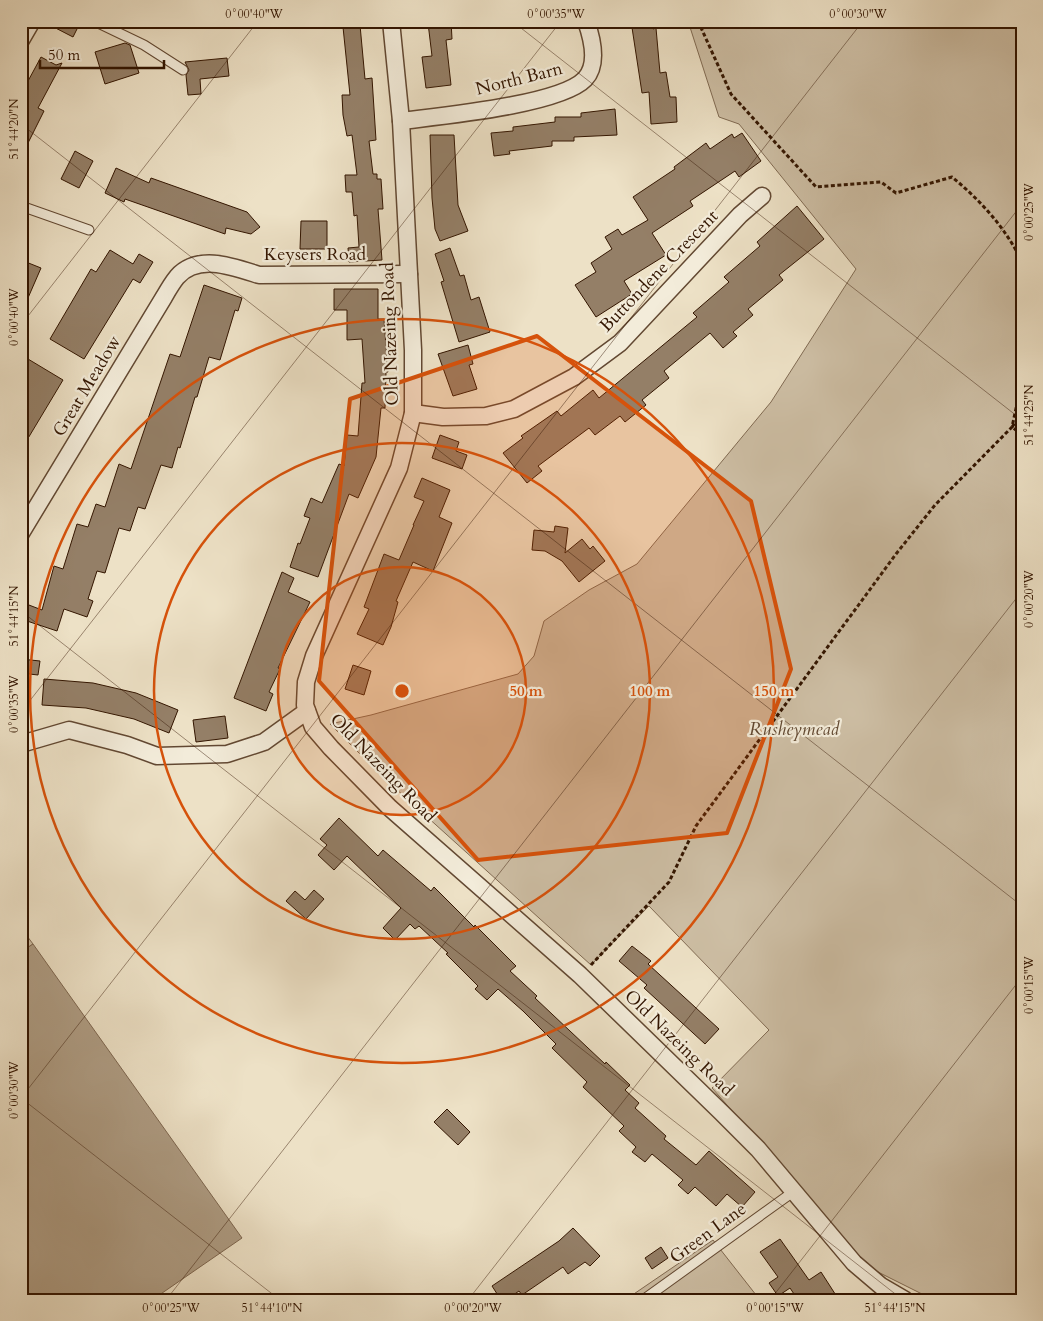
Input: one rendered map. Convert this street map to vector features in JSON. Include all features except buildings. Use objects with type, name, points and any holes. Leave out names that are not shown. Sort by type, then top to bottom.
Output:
[{"type":"street","points":[[21,40],[32,21]]},
{"type":"street","name":"Old Nazeing Road","points":[[391,21],[401,121],[413,350],[412,413],[399,468],[314,656],[306,682],[305,705],[313,727],[390,808],[580,975],[746,1137],[854,1263],[881,1286],[905,1300]]},
{"type":"street","name":"North Barn","points":[[401,121],[506,106],[571,90],[586,78],[593,60],[592,38],[586,21]]},
{"type":"street","name":"Buttondene Crescent","points":[[412,413],[443,417],[486,416],[514,409],[574,377],[620,344],[740,215],[762,196]]},
{"type":"street","name":"Keysers Road","points":[[193,266],[210,263],[238,268],[259,275],[409,274]]},
{"type":"street","name":"Great Meadow","points":[[21,533],[164,297],[178,276],[193,266]]},
{"type":"street","points":[[21,744],[69,730],[127,745],[157,756],[227,754],[264,742],[307,711]]},
{"type":"lane","points":[[94,21],[144,45],[183,70]]},
{"type":"lane","points":[[21,206],[89,230]]},
{"type":"lane","name":"Green Lane","points":[[642,1300],[793,1192]]},
{"type":"path","points":[[698,21],[731,94],[816,187],[881,182],[896,193],[952,177],[981,201],[1014,246],[1022,262]]},
{"type":"path","points":[[1012,427],[1022,381]]},
{"type":"path","points":[[580,975],[669,882],[696,826],[896,554],[935,505],[1012,427],[1022,413]]},
{"type":"path","points":[[1012,427],[1022,435]]},
{"type":"highlighted area","points":[[537,336],[751,501],[791,669],[727,833],[478,860],[319,681],[350,399]]},
{"type":"green space","name":"Rusheymead","points":[[688,21],[1022,21],[1022,1300],[934,1300],[870,1268],[712,1088],[769,1030],[649,906],[591,965],[384,778],[330,724],[371,715],[518,674],[534,656],[544,621],[589,590],[637,564],[771,402],[856,269],[739,124],[719,117]]},
{"type":"green space","points":[[21,928],[33,944],[21,952]]},
{"type":"green space","points":[[713,1240],[760,1300],[625,1300]]},
{"type":"shaded area","points":[[33,944],[242,1238],[152,1300],[21,1300],[21,952]]}]
